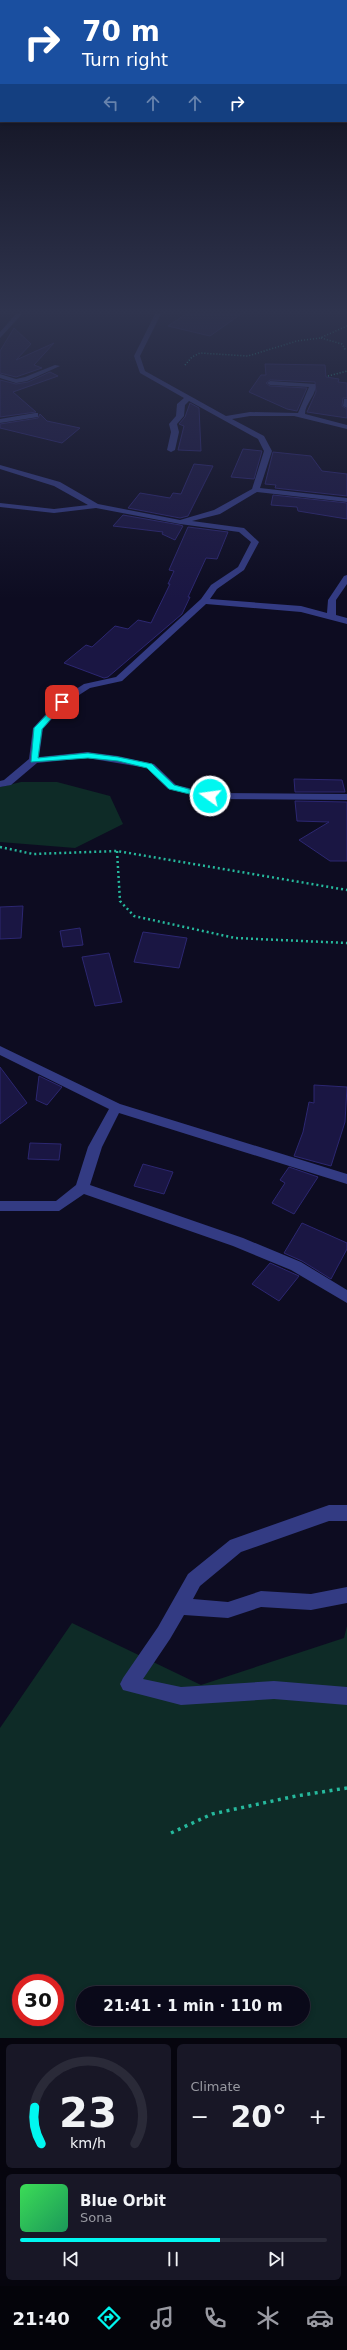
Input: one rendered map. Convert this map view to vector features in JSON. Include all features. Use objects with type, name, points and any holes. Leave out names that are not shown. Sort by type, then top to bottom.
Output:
[{"type":"street","points":[[171,450],[175,432],[173,424],[180,416],[181,409]]},
{"type":"street","points":[[211,409],[261,438],[268,451],[256,490]]},
{"type":"street","points":[[300,409],[301,416]]},
{"type":"street","points":[[226,418],[250,414],[301,416],[347,427]]},
{"type":"street","points":[[0,421],[35,415]]},
{"type":"street","points":[[337,425],[347,416]]},
{"type":"street","points":[[0,467],[57,484],[96,506]]},
{"type":"street","points":[[180,522],[217,512],[256,490],[347,500]]},
{"type":"street","points":[[0,505],[54,511],[96,506],[180,522],[241,530],[255,542],[241,568],[214,587],[204,601],[119,679],[87,686],[62,702],[38,728],[34,760]]},
{"type":"street","points":[[331,617],[332,600],[347,578]]},
{"type":"street","points":[[204,601],[301,609],[347,621]]},
{"type":"street","points":[[0,784],[7,783],[34,760],[88,755],[118,759],[150,766],[172,787],[210,796],[347,797]]},
{"type":"street","points":[[0,1050],[116,1107],[347,1179]]},
{"type":"street","points":[[0,1206],[59,1206],[82,1188],[95,1146],[116,1107]]},
{"type":"street","points":[[82,1188],[260,1251],[296,1266],[347,1297]]},
{"type":"street","points":[[347,1513],[329,1514],[236,1546],[194,1580],[164,1633],[129,1684],[181,1696],[274,1690],[347,1696]]},
{"type":"street","points":[[180,1606],[228,1610],[261,1599],[311,1602],[347,1594]]},
{"type":"path","points":[[0,847],[33,854],[117,851],[347,890]]},
{"type":"path","points":[[117,851],[120,901],[134,916],[235,938],[347,943]]},
{"type":"path","points":[[171,1833],[212,1814],[296,1796],[347,1788]]},
{"type":"green space","points":[[21,782],[57,782],[110,796],[123,824],[75,848],[0,842],[0,787]]},
{"type":"green space","points":[[72,1623],[201,1685],[344,1638],[347,1626],[347,2038],[0,2038],[0,1728]]},
{"type":"building","points":[[0,409],[33,409],[36,412],[0,417]]},
{"type":"building","points":[[188,409],[199,409],[201,451],[178,450],[184,426],[179,424],[185,417]]},
{"type":"building","points":[[308,409],[347,409],[347,418],[307,412]]},
{"type":"building","points":[[40,414],[47,421],[80,428],[62,443],[0,428],[0,424],[38,418]]},
{"type":"building","points":[[243,449],[262,451],[254,479],[231,477]]},
{"type":"building","points":[[273,452],[311,456],[322,471],[347,474],[347,496],[275,488],[276,485],[265,484]]},
{"type":"building","points":[[194,464],[213,466],[188,516],[180,518],[128,508],[140,493],[170,498],[173,493],[181,494]]},
{"type":"building","points":[[273,495],[347,503],[347,519],[298,511],[297,507],[271,505]]},
{"type":"building","points":[[123,515],[183,526],[175,540],[162,534],[163,532],[113,526]]},
{"type":"building","points":[[188,527],[228,532],[217,559],[206,558],[182,614],[108,677],[104,678],[64,663],[86,645],[92,647],[115,626],[128,629],[138,620],[151,623],[170,584],[168,584],[174,571],[169,570]]},
{"type":"building","points":[[294,779],[342,780],[345,792],[295,792]]},
{"type":"building","points":[[295,801],[347,802],[347,861],[330,861],[299,840],[329,822],[297,821]]},
{"type":"building","points":[[23,906],[21,938],[0,939],[0,907]]},
{"type":"building","points":[[80,928],[83,945],[63,947],[60,931]]},
{"type":"building","points":[[143,932],[187,938],[179,968],[134,962]]},
{"type":"building","points":[[109,953],[122,1002],[95,1006],[82,957]]},
{"type":"building","points":[[0,1067],[27,1103],[0,1124]]},
{"type":"building","points":[[39,1076],[62,1087],[47,1105],[36,1100]]},
{"type":"building","points":[[314,1085],[347,1087],[345,1122],[331,1166],[294,1156],[303,1132],[309,1102],[314,1103]]},
{"type":"building","points":[[30,1143],[61,1144],[59,1160],[28,1159]]},
{"type":"building","points":[[143,1164],[173,1172],[164,1194],[134,1186]]},
{"type":"building","points":[[289,1167],[318,1177],[294,1214],[272,1203],[285,1183],[280,1180]]},
{"type":"building","points":[[302,1223],[347,1243],[347,1249],[331,1279],[302,1261],[284,1253]]},
{"type":"building","points":[[270,1263],[299,1276],[279,1301],[252,1284]]},
{"type":"route","points":[[62,702],[38,728],[34,760],[88,755],[118,759],[150,766],[172,787],[210,796]]}]
